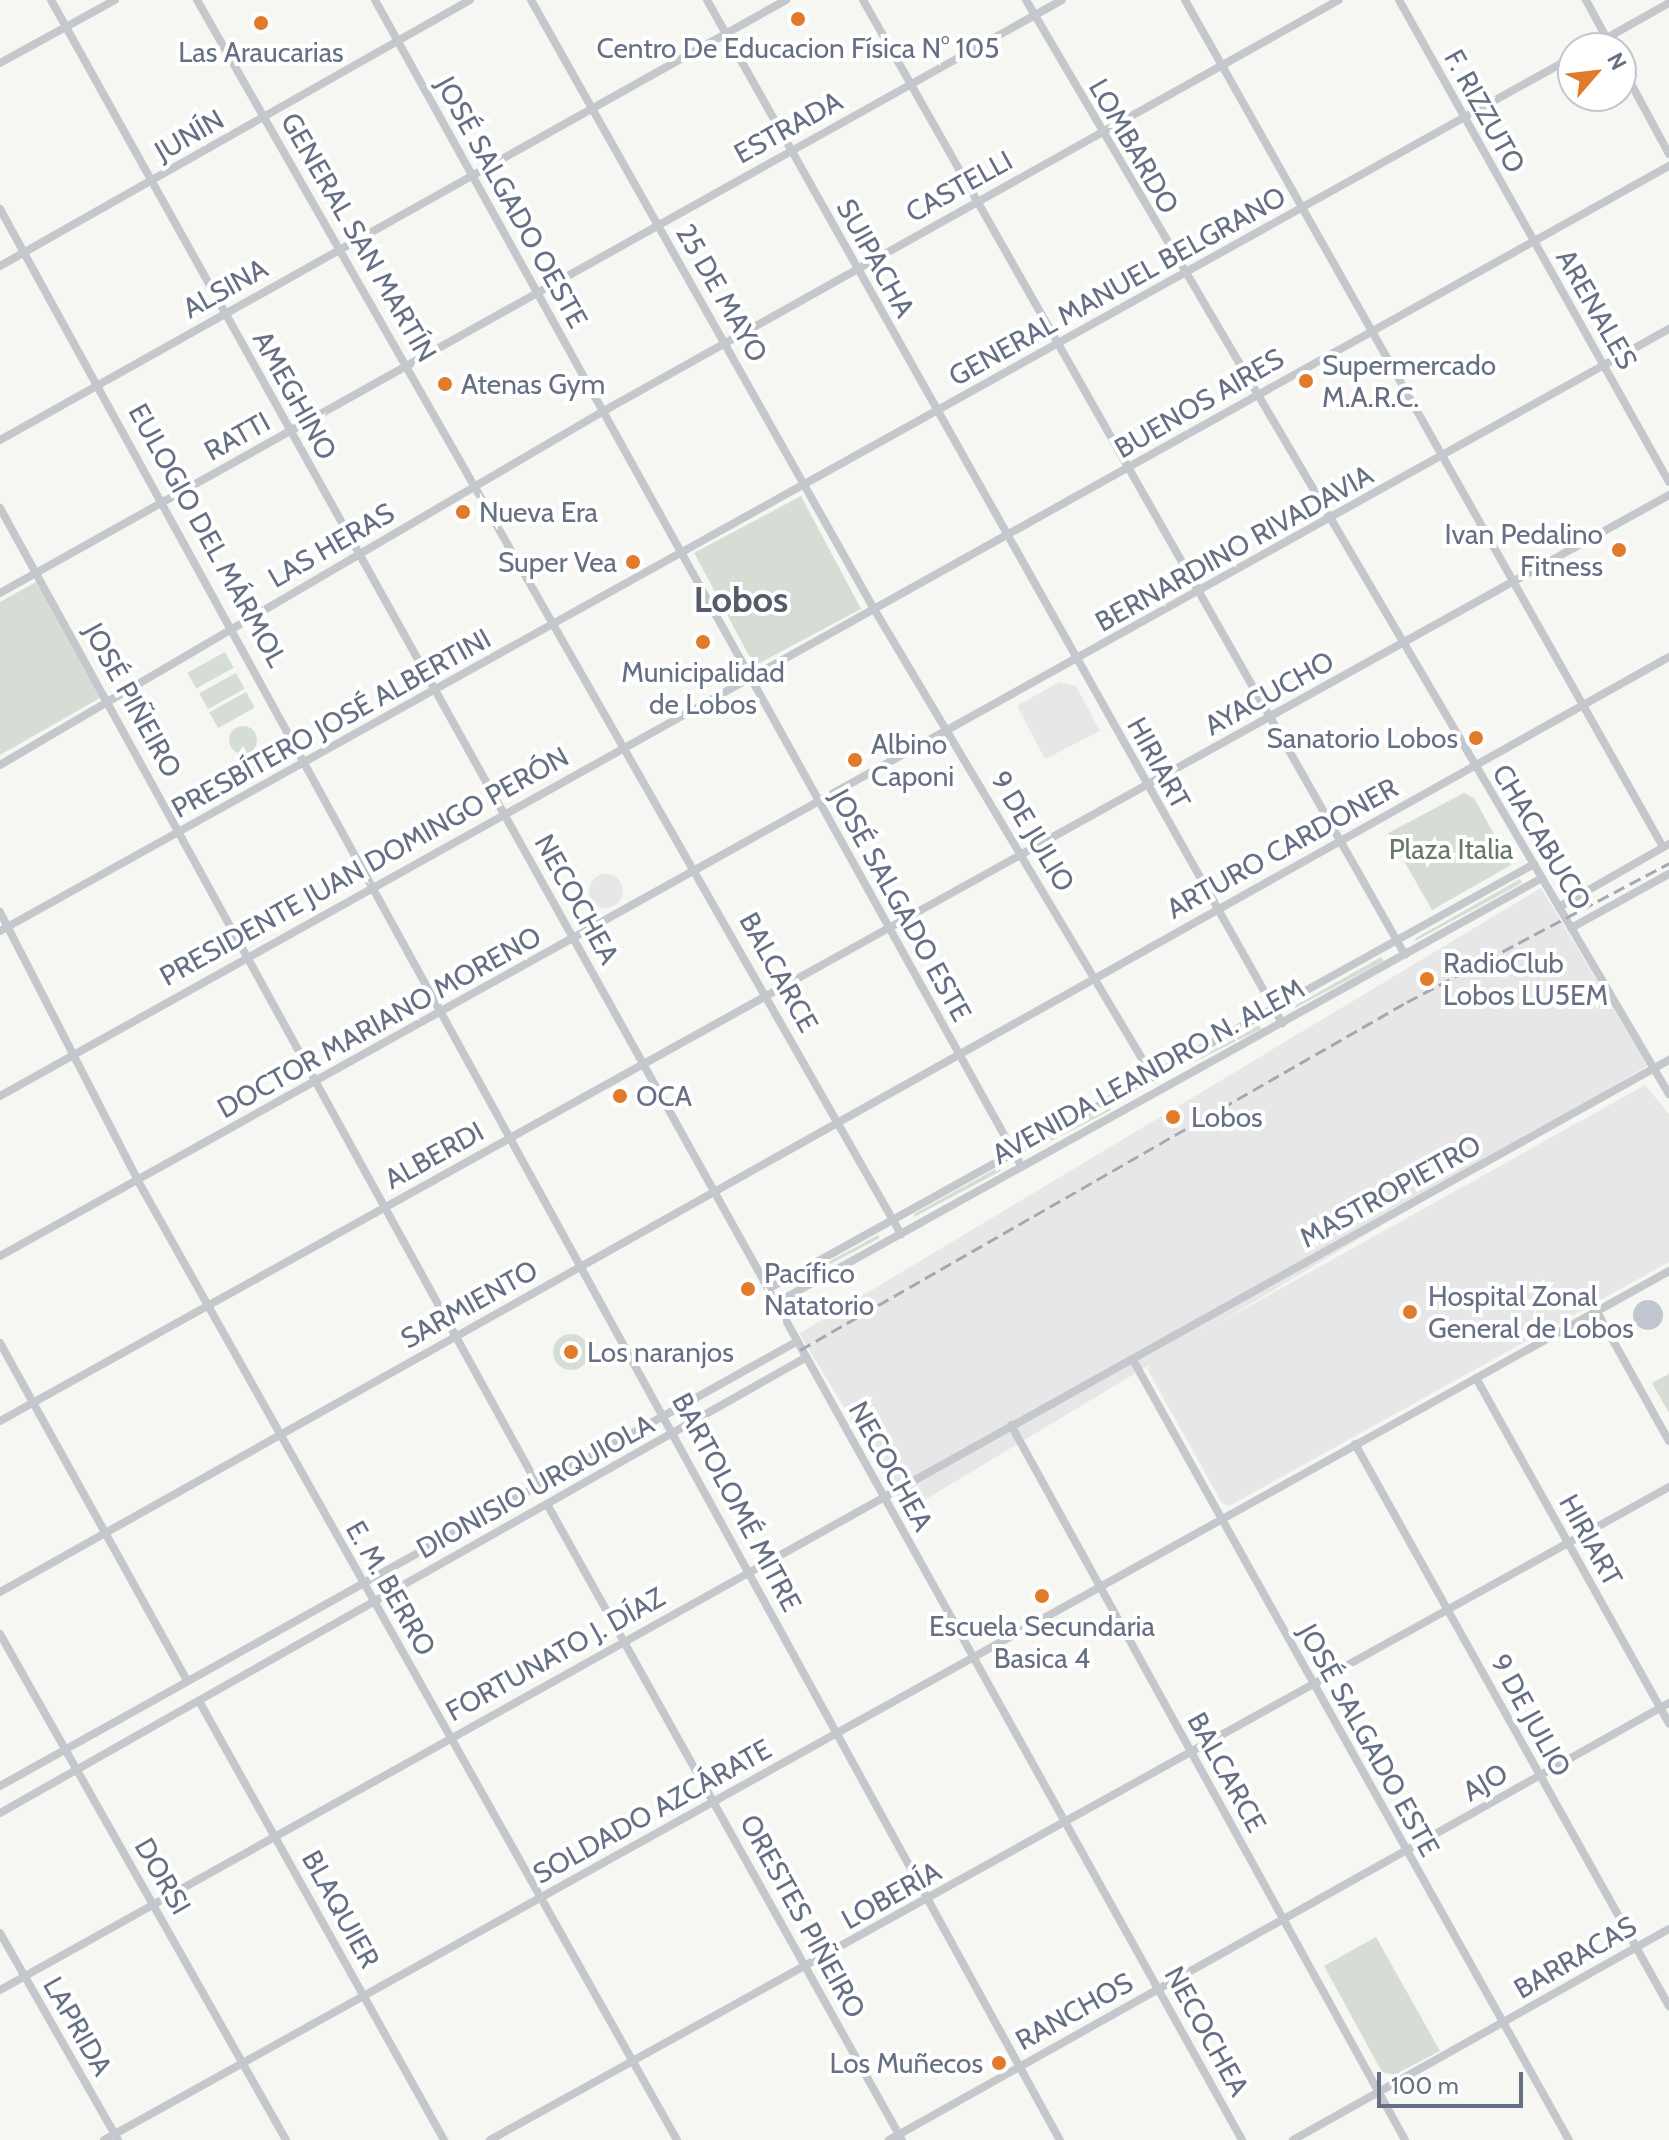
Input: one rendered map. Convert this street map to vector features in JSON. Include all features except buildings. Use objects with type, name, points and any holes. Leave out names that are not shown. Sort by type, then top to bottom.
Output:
[{"type":"street","name":"AMEGHINO","points":[[51,0],[502,812]]},
{"type":"street","points":[[0,63],[115,0]]},
{"type":"street","name":"GENERAL SAN MARTÍN","points":[[197,0],[626,745]]},
{"type":"street","name":"JOSÉ SALGADO OESTE","points":[[375,0],[750,678]]},
{"type":"street","name":"JUNÍN","points":[[0,266],[470,0]]},
{"type":"street","name":"25 DE MAYO","points":[[531,0],[874,609]]},
{"type":"street","name":"SUIPACHA","points":[[707,0],[1005,537]]},
{"type":"street","name":"ALSINA","points":[[0,440],[786,0]]},
{"type":"street","points":[[863,0],[1267,719],[1405,955]]},
{"type":"street","name":"LOMBARDO","points":[[1026,0],[1253,397]]},
{"type":"street","name":"ESTRADA","points":[[536,292],[1062,0]]},
{"type":"street","points":[[1185,0],[1371,333],[1666,846],[1559,907]]},
{"type":"street","name":"CASTELLI","points":[[602,412],[1339,0]]},
{"type":"street","name":"F. RIZZUTO","points":[[1399,0],[1533,242]]},
{"type":"street","points":[[1586,0],[1604,32]]},
{"type":"street","points":[[1618,32],[1669,3]]},
{"type":"street","name":"GENERAL MANUEL BELGRANO","points":[[683,554],[1557,66]]},
{"type":"street","points":[[1637,95],[1669,154]]},
{"type":"street","name":"BUENOS AIRES","points":[[750,678],[1669,166]]},
{"type":"street","name":"EULOGIO DEL MÁRMOL","points":[[0,209],[308,760],[373,885]]},
{"type":"street","name":"ARENALES","points":[[1533,242],[1669,482]]},
{"type":"street","name":"RATTI","points":[[0,593],[536,292]]},
{"type":"street","name":"BERNARDINO RIVADAVIA","points":[[820,803],[1669,329]]},
{"type":"street","name":"CHACABUCO","points":[[1253,397],[1403,643],[1669,1094]]},
{"type":"street","name":"LAS HERAS","points":[[0,765],[602,412]]},
{"type":"street","name":"AYACUCHO","points":[[890,928],[1669,495]]},
{"type":"street","name":"JOSÉ PIÑEIRO","points":[[0,508],[250,954]]},
{"type":"street","name":"HIRIART","points":[[1005,537],[1282,1023]]},
{"type":"street","name":"PRESBÍTERO JOSÉ ALBERTINI","points":[[3,929],[683,554]]},
{"type":"street","name":"9 DE JULIO","points":[[874,609],[1153,1077]]},
{"type":"street","name":"ARTURO CARDONER","points":[[959,1055],[1669,657]]},
{"type":"street","name":"PRESIDENTE JUAN DOMINGO PERÓN","points":[[0,1096],[502,812],[750,678]]},
{"type":"street","name":"JOSÉ SALGADO ESTE","points":[[750,678],[1022,1167]]},
{"type":"street","name":"BALCARCE","points":[[626,745],[901,1234]]},
{"type":"street","name":"DOCTOR MARIANO MORENO","points":[[0,1256],[820,803]]},
{"type":"street","name":"NECOCHEA","points":[[502,812],[1242,2140]]},
{"type":"street","name":"AVENIDA LEANDRO N. ALEM","points":[[768,1289],[1534,864]]},
{"type":"street","points":[[1571,928],[1669,874]]},
{"type":"street","name":"AVENIDA LEANDRO N. ALEM","points":[[776,1303],[1542,878]]},
{"type":"street","name":"BARTOLOMÉ MITRE","points":[[373,885],[514,1136],[1060,2140]]},
{"type":"street","name":"E. M. BERRO","points":[[0,912],[3,929],[138,1181],[677,2140]]},
{"type":"street","name":"ALBERDI","points":[[0,1421],[890,928]]},
{"type":"street","points":[[250,954],[538,1486]]},
{"type":"street","name":"SARMIENTO","points":[[0,1592],[959,1055]]},
{"type":"street","points":[[1183,1060],[1190,1073]]},
{"type":"street","name":"MASTROPIETRO","points":[[1133,1360],[1669,1060]]},
{"type":"street","points":[[1119,1095],[1127,1109]]},
{"type":"street","name":"SOLDADO AZCÁRATE","points":[[104,2140],[117,2137],[364,1994],[1669,1271]]},
{"type":"street","points":[[1596,1310],[1669,1441]]},
{"type":"street","name":"DIONISIO URQUIOLA","points":[[0,1786],[796,1342]]},
{"type":"street","points":[[0,1343],[187,1680]]},
{"type":"street","name":"DIONISIO URQUIOLA","points":[[0,1813],[805,1358]]},
{"type":"street","name":"JOSÉ SALGADO ESTE","points":[[1133,1360],[1569,2140]]},
{"type":"street","name":"FORTUNATO J. DÍAZ","points":[[0,1990],[1011,1425],[1133,1360]]},
{"type":"street","name":"HIRIART","points":[[1476,1378],[1669,1724]]},
{"type":"street","name":"BALCARCE","points":[[1011,1425],[1405,2140]]},
{"type":"street","name":"9 DE JULIO","points":[[1355,1444],[1669,2006]]},
{"type":"street","name":"LOBERÍA","points":[[490,2140],[1669,1487]]},
{"type":"street","name":"ORESTES PIÑEIRO","points":[[547,1504],[901,2137]]},
{"type":"street","name":"DORSI","points":[[0,1634],[286,2140]]},
{"type":"street","name":"BLAQUIER","points":[[199,1701],[444,2140]]},
{"type":"street","name":"AJO","points":[[1406,1852],[1669,1703]]},
{"type":"street","name":"RANCHOS","points":[[889,2140],[901,2137],[1158,1989],[1406,1852]]},
{"type":"street","name":"BARRACAS","points":[[1293,2140],[1669,1929]]},
{"type":"street","name":"LAPRIDA","points":[[0,1933],[117,2137]]},
{"type":"shaded area","points":[[1059,682],[1076,686],[1100,731],[1045,759],[1017,706]]},
{"type":"shaded area","points":[[266,747],[274,761],[243,779],[235,765]]},
{"type":"shaded area","points":[[606,874],[618,879],[623,891],[618,903],[606,908],[594,903],[589,891],[594,879]]},
{"type":"shaded area","points":[[1541,888],[1648,1065],[906,1511],[800,1334]]},
{"type":"shaded area","name":"Hospital Zonal General de Lobos","points":[[1645,1085],[1669,1114],[1669,1262],[1229,1506],[1222,1503],[1148,1370],[1151,1361]]},
{"type":"shaded area","points":[[1648,1300],[1659,1304],[1663,1315],[1659,1326],[1648,1330],[1637,1326],[1633,1315],[1637,1304]]},
{"type":"green space","points":[[801,496],[861,609],[754,666],[694,553]]},
{"type":"green space","points":[[36,582],[100,698],[0,755],[0,602]]},
{"type":"green space","points":[[225,652],[234,668],[196,689],[187,673]]},
{"type":"green space","points":[[236,673],[245,689],[208,709],[199,693]]},
{"type":"green space","points":[[246,692],[255,708],[218,728],[209,712]]},
{"type":"green space","points":[[243,726],[253,730],[257,740],[253,750],[243,754],[233,750],[229,740],[233,730]]},
{"type":"green space","name":"Plaza Italia","points":[[1464,793],[1474,798],[1511,865],[1432,910],[1388,833]]},
{"type":"green space","points":[[1520,879],[1522,883],[1415,941],[1416,938]]},
{"type":"green space","points":[[1381,957],[1384,961],[1295,1008],[1296,1005]]},
{"type":"green space","points":[[1259,1025],[1261,1029],[1194,1062],[1195,1060]]},
{"type":"green space","points":[[1108,1106],[1111,1110],[1034,1150],[1034,1147]]},
{"type":"green space","points":[[999,1167],[1001,1171],[914,1217],[914,1214]]},
{"type":"green space","points":[[878,1235],[880,1238],[788,1286],[789,1283]]},
{"type":"green space","name":"Los naranjos","points":[[571,1334],[584,1339],[589,1352],[584,1365],[571,1370],[558,1365],[553,1352],[558,1339]]},
{"type":"green space","points":[[1669,1374],[1669,1413],[1652,1383]]},
{"type":"green space","points":[[1376,1937],[1440,2051],[1394,2075],[1382,2072],[1324,1966]]},
{"type":"railway","points":[[800,1350],[1407,1002],[1669,863]]},
{"type":"place","name":"Centro De Educacion Física N° 105","points":[[798,19]]},
{"type":"place","name":"Las Araucarias","points":[[261,23]]},
{"type":"place","name":"Supermercado M.A.R.C.","points":[[1306,381]]},
{"type":"place","name":"Atenas Gym","points":[[445,384]]},
{"type":"place","name":"Nueva Era","points":[[463,512]]},
{"type":"place","name":"Ivan Pedalino Fitness","points":[[1619,550]]},
{"type":"place","name":"Super Vea","points":[[633,562]]},
{"type":"place","name":"Municipalidad de Lobos","points":[[703,642]]},
{"type":"place","name":"Sanatorio Lobos","points":[[1476,738]]},
{"type":"place","name":"Albino Caponi","points":[[855,760]]},
{"type":"place","name":"RadioClub Lobos LU5EM","points":[[1427,979]]},
{"type":"place","name":"OCA","points":[[620,1096]]},
{"type":"place","name":"Lobos","points":[[1173,1117]]},
{"type":"place","name":"Pacífico Natatorio","points":[[748,1289]]},
{"type":"place","name":"Hospital Zonal General de Lobos","points":[[1410,1312]]},
{"type":"place","name":"Los naranjos","points":[[571,1352]]},
{"type":"place","name":"Escuela Secundaria Basica 4","points":[[1042,1596]]},
{"type":"place","name":"Los Muñecos","points":[[999,2063]]},
{"type":"district","name":"Lobos","points":[[741,600]]}]
